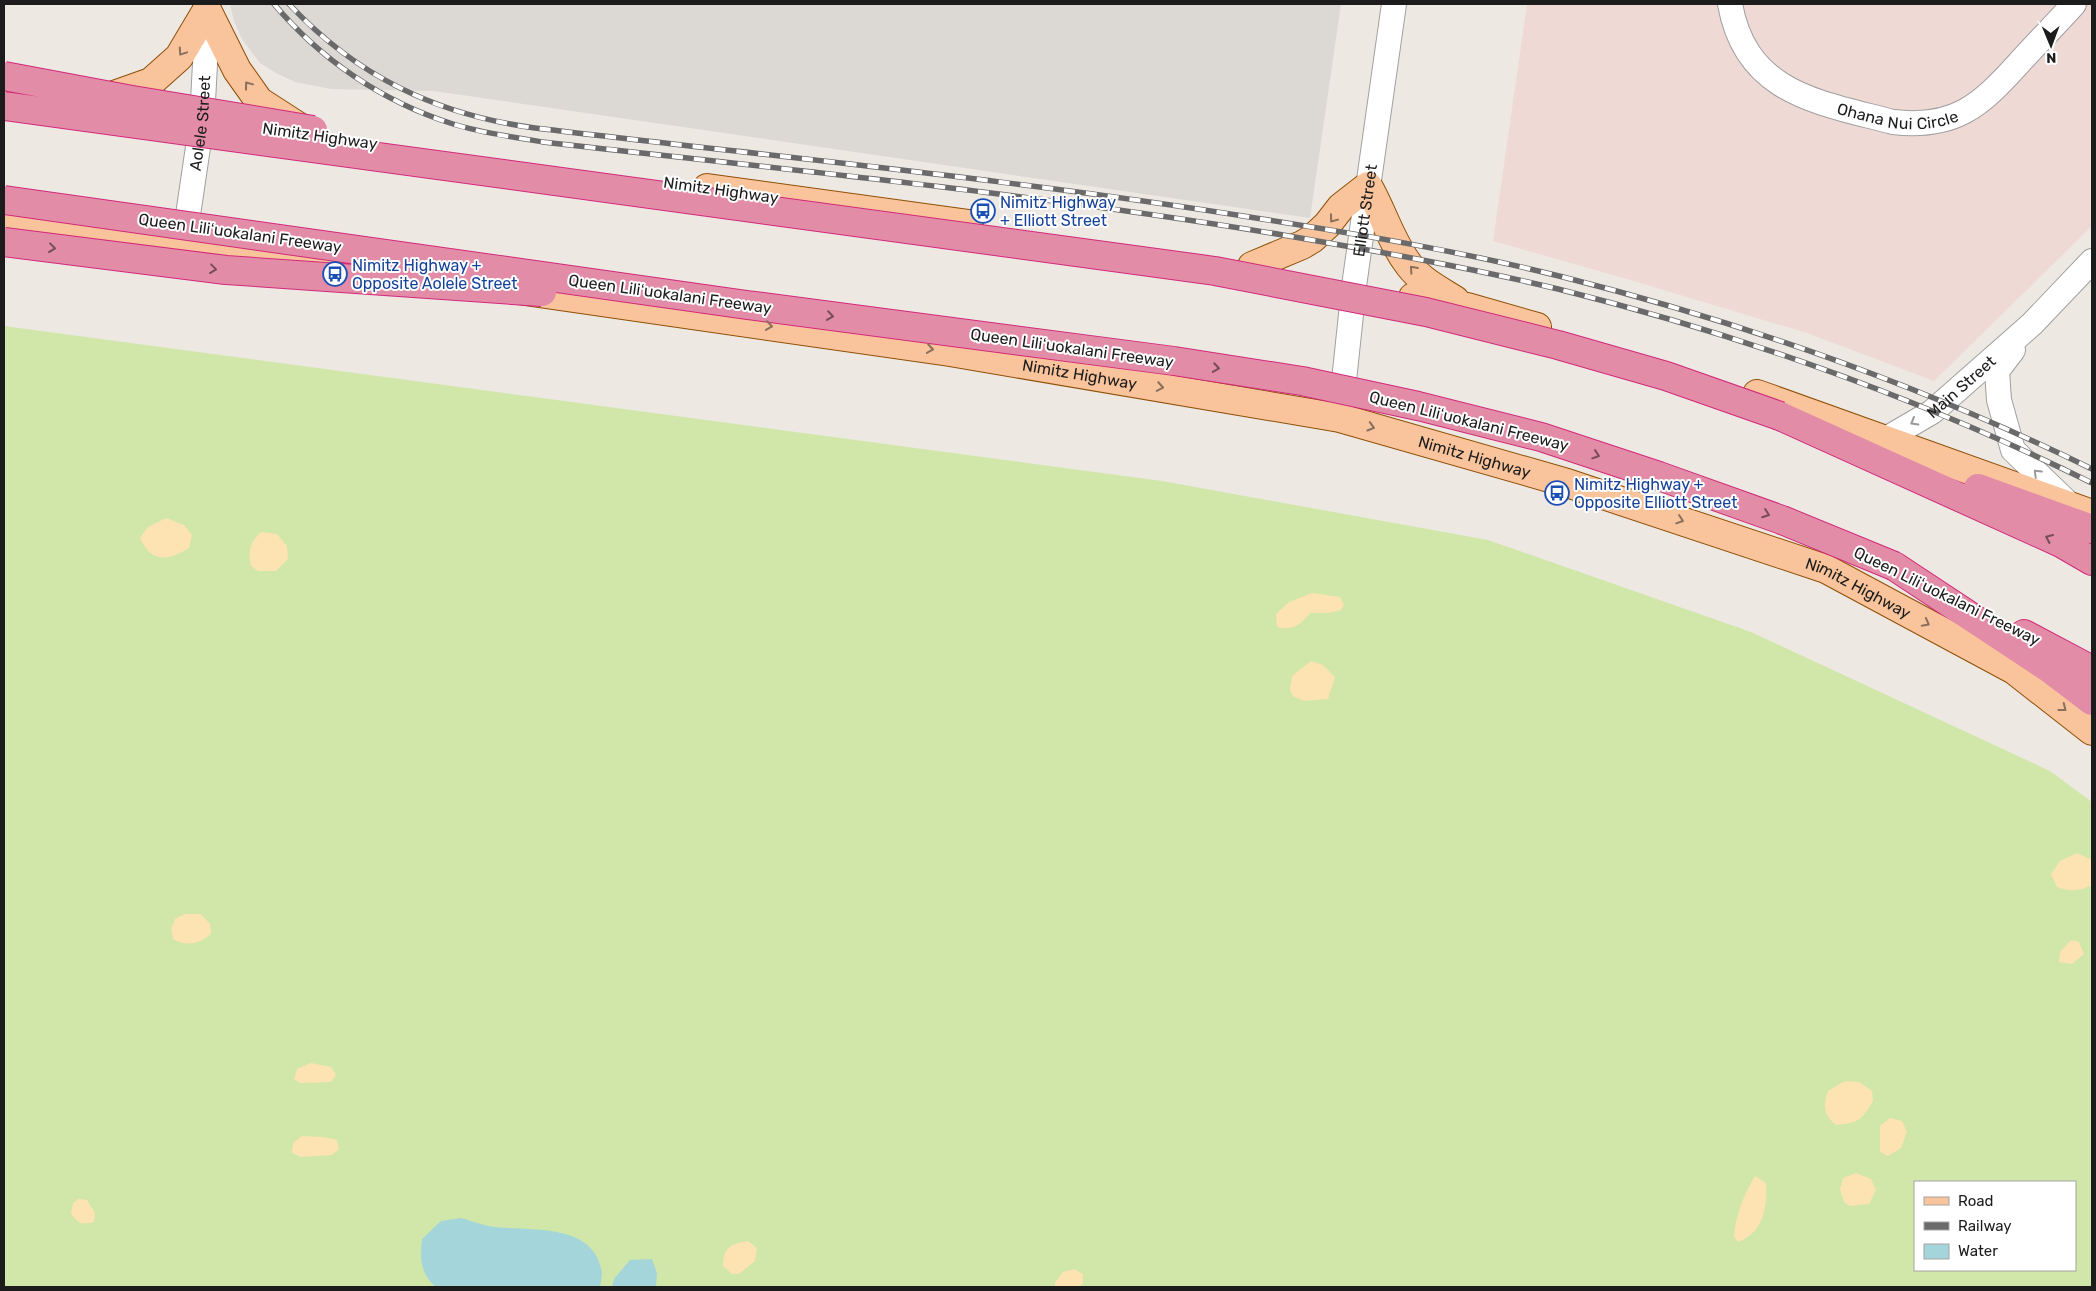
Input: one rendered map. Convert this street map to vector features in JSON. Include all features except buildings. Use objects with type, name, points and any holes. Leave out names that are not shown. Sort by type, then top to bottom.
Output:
[{"type":"highway","points":[[4,76],[132,100],[850,221]]},
{"type":"highway","points":[[4,106],[1215,271],[1426,312],[1558,345],[1666,376],[2092,529]]},
{"type":"highway","name":"Queen Liliʻuokalani Freeway","points":[[4,200],[747,305],[1174,361],[1302,381],[1418,406],[1541,437],[1659,476],[1782,520],[1894,566],[2092,670]]},
{"type":"highway","points":[[4,242],[226,270],[283,275],[747,305]]},
{"type":"highway","points":[[1780,416],[2061,543],[2092,561]]},
{"type":"highway","points":[[1894,566],[2050,669],[2092,701]]},
{"type":"main road","points":[[90,103],[151,82],[179,57],[208,7]]},
{"type":"main road","points":[[208,7],[236,70],[259,101],[313,135]]},
{"type":"main road","name":"Nimitz Highway","points":[[4,92],[857,208],[1252,266],[1467,307],[1669,365],[2082,510]]},
{"type":"main road","points":[[1252,266],[1312,239],[1342,207],[1368,186],[1409,266],[1424,280],[1467,307]]},
{"type":"main road","name":"Nimitz Highway","points":[[4,217],[950,352],[1340,418],[1567,482],[1826,570],[2014,670],[2092,731]]},
{"type":"street","name":"Elliott Street","points":[[1340,418],[1354,286],[1394,4]]},
{"type":"street","name":"Ohana Nui Circle","points":[[1730,4],[1738,34],[1746,50],[1768,76],[1782,87],[1797,95],[1893,122],[1909,124],[1933,122],[1956,116],[1984,100],[2074,4]]},
{"type":"street","name":"Aolele Street","points":[[184,242],[202,120],[208,7]]},
{"type":"street","name":"Main Street","points":[[1884,440],[1932,412],[2032,324],[2092,261]]},
{"type":"street","name":"Main Street","points":[[2032,324],[1997,371],[1999,400],[2013,450],[2082,510]]},
{"type":"shaded area","points":[[230,4],[1341,4],[1310,218],[434,91],[331,89],[295,82],[260,63],[242,39],[234,21]]},
{"type":"shaded area","points":[[1527,4],[2092,4],[2092,226],[1934,381],[1807,333],[1493,241]]},
{"type":"green space","points":[[4,326],[1162,481],[1488,540],[1751,632],[2050,771],[2092,802],[2092,1287],[4,1287]]},
{"type":"sand","points":[[166,518],[184,525],[192,535],[189,548],[167,557],[155,556],[144,546],[140,538],[148,527]]},
{"type":"sand","points":[[261,532],[277,534],[287,546],[288,559],[276,571],[258,571],[251,566],[250,547]]},
{"type":"sand","points":[[1312,593],[1340,597],[1344,605],[1341,610],[1328,613],[1310,613],[1296,626],[1288,628],[1277,627],[1276,614],[1289,602]]},
{"type":"sand","points":[[1311,661],[1323,665],[1335,677],[1328,699],[1304,701],[1293,696],[1290,690],[1292,676]]},
{"type":"sand","points":[[2077,853],[2092,860],[2092,885],[2075,890],[2057,887],[2051,874],[2060,861]]},
{"type":"sand","points":[[185,914],[201,914],[210,924],[211,934],[202,940],[188,944],[173,939],[171,929],[175,919]]},
{"type":"sand","points":[[2071,940],[2079,942],[2084,954],[2072,964],[2059,962],[2060,952]]},
{"type":"sand","points":[[311,1063],[331,1067],[336,1075],[331,1082],[300,1083],[294,1079],[297,1069]]},
{"type":"sand","points":[[1845,1081],[1859,1082],[1872,1091],[1873,1101],[1858,1120],[1836,1125],[1826,1114],[1825,1101],[1828,1091]]},
{"type":"sand","points":[[1890,1118],[1902,1121],[1907,1132],[1901,1148],[1888,1156],[1880,1152],[1880,1126]]},
{"type":"sand","points":[[302,1136],[324,1137],[337,1140],[339,1149],[332,1155],[301,1157],[292,1153],[293,1143]]},
{"type":"sand","points":[[1856,1173],[1871,1179],[1876,1190],[1869,1204],[1850,1206],[1844,1202],[1840,1189],[1843,1178]]},
{"type":"sand","points":[[1755,1176],[1766,1183],[1766,1201],[1762,1218],[1759,1226],[1747,1238],[1738,1242],[1734,1237],[1738,1214],[1747,1190]]},
{"type":"sand","points":[[79,1199],[87,1200],[95,1213],[94,1222],[81,1223],[71,1213],[73,1203]]},
{"type":"sand","points":[[748,1241],[757,1248],[755,1261],[739,1274],[732,1274],[723,1266],[725,1255],[732,1245]]},
{"type":"sand","points":[[1074,1269],[1083,1274],[1083,1283],[1079,1287],[1055,1287],[1055,1282],[1063,1272]]},
{"type":"water","points":[[461,1218],[482,1225],[541,1230],[572,1236],[585,1243],[595,1253],[602,1270],[600,1287],[436,1287],[427,1277],[422,1265],[422,1239],[441,1221]]},
{"type":"water","points":[[652,1259],[657,1273],[656,1287],[612,1287],[614,1279],[630,1260]]},
{"type":"railway","points":[[274,4],[312,43],[355,77],[402,104],[427,115],[464,127],[543,142],[1006,195],[1191,220],[1386,253],[1490,274],[1627,307],[1763,348],[1897,397],[1963,424],[2028,452],[2092,483]]},
{"type":"railway","points":[[289,4],[342,52],[400,88],[432,102],[499,122],[535,128],[1081,192],[1300,225],[1488,260],[1631,295],[1766,336],[1832,359],[1964,410],[2092,469]]},
{"type":"place","name":"Nimitz Highway + Elliott Street","points":[[983,211]]},
{"type":"place","name":"Nimitz Highway + Opposite Aolele Street","points":[[335,274]]},
{"type":"place","name":"Nimitz Highway + Opposite Elliott Street","points":[[1557,493]]}]
